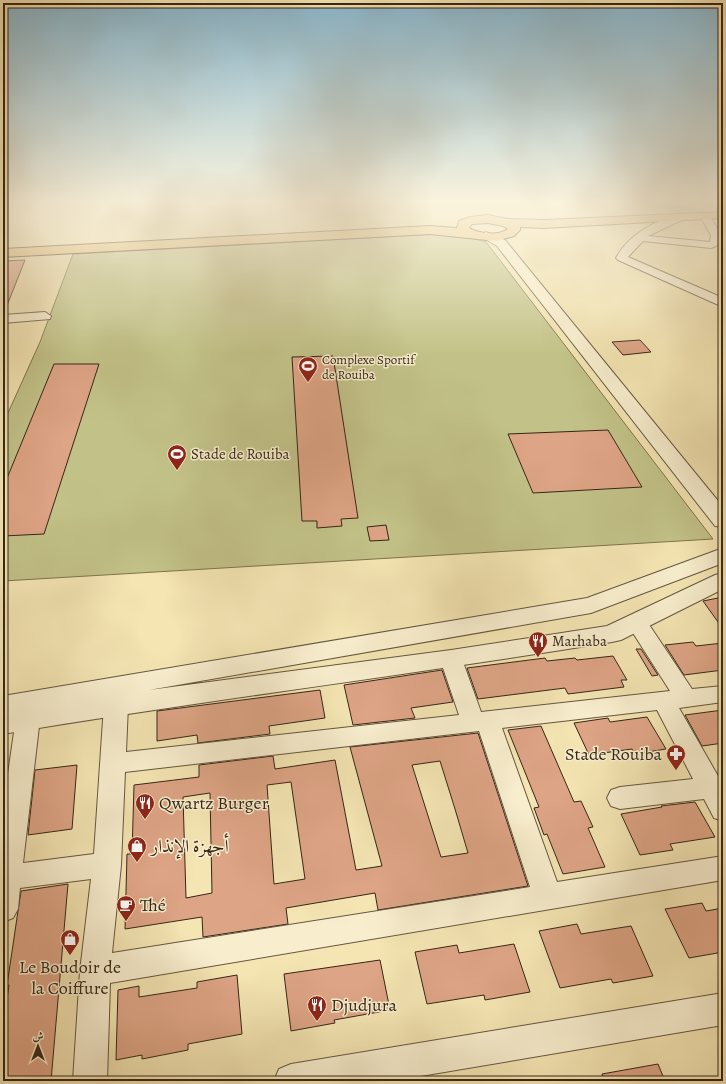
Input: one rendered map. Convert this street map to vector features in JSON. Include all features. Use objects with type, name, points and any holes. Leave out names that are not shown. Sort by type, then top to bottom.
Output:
[{"type":"street","points":[[518,254],[723,521]]},
{"type":"street","points":[[624,254],[621,256],[623,260],[723,303]]},
{"type":"street","points":[[3,319],[45,316]]},
{"type":"street","points":[[3,723],[114,696],[591,605],[723,555]]},
{"type":"street","points":[[3,706],[114,696],[451,660],[612,634],[723,580]]},
{"type":"street","points":[[637,622],[717,787],[723,810]]},
{"type":"street","points":[[451,660],[481,721],[548,898]]},
{"type":"street","points":[[113,763],[723,694]]},
{"type":"street","points":[[90,1081],[95,971],[107,865],[113,763],[114,696]]},
{"type":"street","points":[[3,908],[28,718]]},
{"type":"street","points":[[620,798],[717,787]]},
{"type":"street","points":[[6,877],[107,865]]},
{"type":"street","points":[[95,971],[548,898],[723,868]]},
{"type":"street","points":[[291,1081],[723,1009]]},
{"type":"green space","name":"Complexe Sportif de Rouiba","points":[[73,254],[495,254],[713,539],[3,581],[3,424],[40,342]]},
{"type":"building","points":[[25,260],[4,313],[3,314],[3,261]]},
{"type":"building","points":[[640,340],[651,352],[623,355],[612,342]]},
{"type":"building","points":[[333,356],[358,518],[341,519],[342,526],[317,528],[317,521],[302,521],[292,357]]},
{"type":"building","points":[[54,364],[99,364],[44,534],[3,536],[3,488]]},
{"type":"building","points":[[608,430],[642,487],[533,493],[508,434]]},
{"type":"building","points":[[386,525],[389,540],[370,541],[367,527]]},
{"type":"building","points":[[723,597],[723,629],[703,601]]},
{"type":"building","points":[[693,642],[696,646],[723,643],[723,670],[684,675],[665,645]]},
{"type":"building","points":[[636,649],[641,649],[658,675],[652,676]]},
{"type":"building","points":[[613,656],[627,680],[621,680],[624,687],[568,694],[565,688],[478,699],[467,668],[545,658],[547,661],[575,658],[577,660]]},
{"type":"building","points":[[442,670],[453,702],[411,708],[415,718],[353,725],[344,685]]},
{"type":"building","points":[[320,690],[325,718],[269,726],[270,734],[198,743],[197,735],[157,741],[157,711]]},
{"type":"building","points":[[723,710],[723,743],[702,746],[685,715]]},
{"type":"building","points":[[647,717],[666,749],[635,754],[632,749],[589,755],[574,723],[608,718],[610,722]]},
{"type":"building","points":[[541,726],[574,802],[581,801],[593,827],[588,828],[605,867],[563,874],[547,834],[544,835],[534,808],[539,807],[508,730]]},
{"type":"building","points":[[478,733],[528,886],[378,910],[375,893],[286,908],[288,924],[203,937],[202,917],[125,929],[127,854],[132,854],[134,785],[199,777],[199,765],[273,756],[275,769],[335,760],[356,870],[382,866],[350,747]],"holes":[[[440,761],[455,809],[468,853],[441,857],[412,765]],[[291,782],[305,879],[274,884],[267,785]],[[210,793],[212,893],[186,898],[183,797]]]},
{"type":"building","points":[[77,765],[72,829],[28,835],[35,770]]},
{"type":"building","points":[[695,802],[715,837],[670,844],[673,850],[640,855],[621,814],[662,807],[661,806]]},
{"type":"building","points":[[68,884],[51,1081],[3,1081],[3,1028],[9,985],[7,985],[21,891]]},
{"type":"building","points":[[702,903],[706,911],[723,908],[723,952],[689,958],[665,909]]},
{"type":"building","points":[[577,924],[581,934],[631,926],[653,976],[613,983],[611,979],[560,988],[539,931]]},
{"type":"building","points":[[514,944],[530,992],[485,1000],[484,995],[427,1004],[415,952],[457,945],[459,953]]},
{"type":"building","points":[[380,960],[390,1010],[334,1020],[335,1023],[291,1031],[284,974]]},
{"type":"building","points":[[237,975],[242,1034],[188,1044],[188,1050],[142,1059],[142,1055],[116,1060],[118,990],[139,986],[139,997],[197,988],[197,982]]},
{"type":"building","points":[[658,1064],[665,1081],[603,1081],[602,1074]]},
{"type":"place","name":"Complexe Sportif de Rouiba","points":[[308,383]]},
{"type":"place","name":"Stade de Rouiba","points":[[177,471]]},
{"type":"place","name":"Marhaba","points":[[538,658]]},
{"type":"place","name":"Stade Rouiba","points":[[676,771]]},
{"type":"place","name":"Qwartz Burger","points":[[145,820]]},
{"type":"place","name":"أجهزة الإنذار","points":[[137,863]]},
{"type":"place","name":"Thé","points":[[126,922]]},
{"type":"place","name":"Le Boudoir de la Coiffure","points":[[70,956]]},
{"type":"place","name":"Djudjura","points":[[317,1022]]}]
